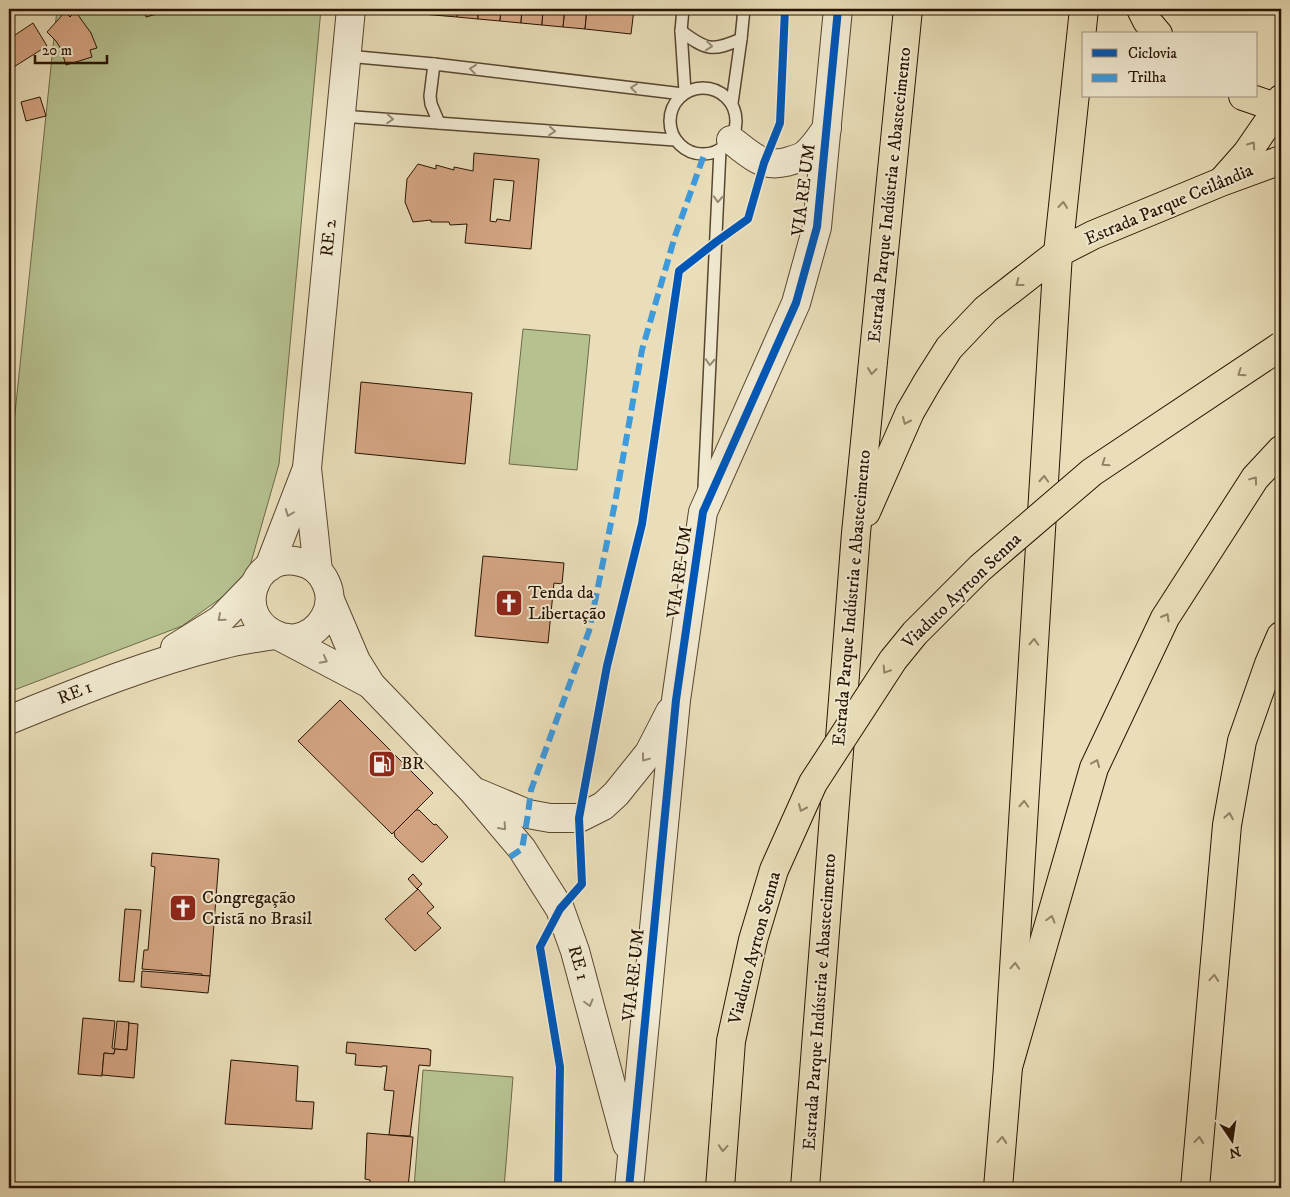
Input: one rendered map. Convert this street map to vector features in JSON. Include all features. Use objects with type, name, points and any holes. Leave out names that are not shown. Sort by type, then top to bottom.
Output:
[{"type":"highway","points":[[888,9],[902,69]]},
{"type":"highway","name":"Estrada Parque Indústria e Abastecimento","points":[[805,1188],[856,533],[908,9]]},
{"type":"highway","points":[[998,1188],[1008,1067],[1058,254],[1084,9]]},
{"type":"highway","points":[[1141,9],[1147,21],[1156,32]]},
{"type":"highway","points":[[1221,182],[1247,153],[1280,106],[1250,98]]},
{"type":"highway","name":"Estrada Parque Ceilândia","points":[[856,533],[910,412],[949,348],[986,309],[1058,254],[1093,235],[1221,182],[1281,160]]},
{"type":"highway","name":"Viaduto Ayrton Senna","points":[[720,1188],[731,1041],[753,940],[774,870],[813,783],[893,660],[914,633],[980,568],[1092,472],[1281,346]]},
{"type":"highway","points":[[1008,1067],[1094,768],[1165,618],[1255,478],[1281,450]]},
{"type":"highway","points":[[1195,1188],[1227,825],[1242,741],[1281,636]]},
{"type":"street","name":"RE 2","points":[[318,571],[307,468],[352,9]]},
{"type":"street","name":"VIA RE UM","points":[[629,1188],[676,700],[703,512],[796,303],[817,227],[838,9]]},
{"type":"street","points":[[726,145],[764,163],[776,164],[795,160],[807,153],[826,128]]},
{"type":"street","name":"RE 2","points":[[262,575],[307,468]]},
{"type":"street","points":[[283,561],[298,561],[312,566],[318,571],[328,587],[330,600],[326,615],[317,628],[296,638],[277,636],[262,626],[252,606],[252,591],[262,575],[283,561]]},
{"type":"street","name":"RE 1","points":[[142,669],[220,620],[262,575]]},
{"type":"street","name":"RE 1","points":[[330,600],[356,661],[371,685],[472,790],[522,849],[560,909],[575,950],[631,1160]]},
{"type":"street","name":"RE 1","points":[[9,720],[142,669],[223,644],[277,636],[371,685]]},
{"type":"street","name":"RE 1","points":[[472,790],[528,814],[550,818],[579,818],[604,806],[616,794],[649,753],[676,700]]},
{"type":"lane","points":[[683,9],[681,31],[684,93],[673,105],[669,123],[675,140],[687,151],[704,155],[726,145]]},
{"type":"lane","points":[[732,103],[744,9]]},
{"type":"lane","points":[[681,31],[694,41],[711,48],[727,45],[741,39]]},
{"type":"lane","points":[[346,56],[434,64],[684,93],[698,88],[711,88],[723,93],[732,103],[737,115],[737,128],[726,145],[703,512]]},
{"type":"lane","points":[[434,64],[430,96],[439,123]]},
{"type":"lane","points":[[342,116],[675,140]]},
{"type":"green space","points":[[57,9],[321,9],[279,464],[246,580],[182,626],[9,692],[9,471]]},
{"type":"green space","points":[[523,329],[590,335],[577,470],[509,464]]},
{"type":"green space","points":[[423,1070],[513,1077],[504,1188],[414,1188]]},
{"type":"building","points":[[144,9],[155,9],[157,14],[146,17]]},
{"type":"building","points":[[410,9],[458,9],[457,17],[410,13]]},
{"type":"building","points":[[458,9],[478,9],[478,19],[457,17]]},
{"type":"building","points":[[478,9],[501,9],[500,21],[478,19]]},
{"type":"building","points":[[501,9],[522,9],[521,23],[500,21]]},
{"type":"building","points":[[522,9],[543,9],[542,25],[521,23]]},
{"type":"building","points":[[543,9],[565,9],[563,27],[542,25]]},
{"type":"building","points":[[565,9],[587,9],[585,29],[563,27]]},
{"type":"building","points":[[587,9],[634,9],[631,34],[585,29]]},
{"type":"building","points":[[65,12],[70,17],[75,12],[78,15],[91,33],[97,48],[90,50],[92,57],[66,65],[61,49],[47,32]]},
{"type":"building","points":[[33,23],[47,46],[9,70],[9,39]]},
{"type":"building","points":[[40,97],[46,116],[26,121],[21,102]]},
{"type":"building","points":[[474,153],[539,159],[531,249],[465,243],[467,224],[450,225],[449,222],[431,222],[431,220],[413,222],[405,202],[407,179],[418,164],[436,169],[436,165],[454,170],[454,167],[473,171]],"holes":[[[494,179],[514,181],[510,221],[497,219],[496,222],[490,221]]]},
{"type":"building","points":[[361,382],[472,393],[465,464],[355,453]]},
{"type":"building","name":"Tenda da Libertação","points":[[483,556],[564,563],[562,584],[554,583],[548,643],[475,636]]},
{"type":"building","points":[[340,700],[433,793],[392,834],[298,741]]},
{"type":"building","points":[[416,810],[419,810],[434,825],[436,824],[448,837],[423,862],[395,837],[394,832]]},
{"type":"building","name":"Congregação Cristã no Brasil","points":[[152,853],[219,859],[210,976],[142,969],[144,950],[148,950],[155,867],[151,866]]},
{"type":"building","points":[[413,874],[422,884],[417,889],[408,879]]},
{"type":"building","points":[[418,889],[434,907],[427,913],[441,928],[415,951],[385,919]]},
{"type":"building","points":[[125,909],[141,910],[134,982],[119,981]]},
{"type":"building","points":[[142,971],[210,976],[208,993],[141,987]]},
{"type":"building","points":[[83,1018],[115,1021],[112,1048],[114,1049],[117,1021],[129,1022],[127,1050],[115,1049],[114,1054],[104,1053],[102,1076],[78,1074]]},
{"type":"building","points":[[129,1023],[138,1024],[134,1078],[102,1075],[104,1053],[114,1054],[115,1049],[127,1050]]},
{"type":"building","points":[[347,1042],[431,1050],[430,1066],[419,1065],[410,1136],[389,1135],[394,1091],[384,1090],[387,1066],[355,1065],[356,1054],[346,1053]]},
{"type":"building","points":[[231,1060],[298,1066],[296,1101],[314,1102],[312,1129],[225,1124]]},
{"type":"building","points":[[367,1133],[413,1137],[408,1188],[370,1188],[370,1180],[365,1179]]},
{"type":"building","points":[[12,1182],[28,1183],[27,1188],[12,1188]]},
{"type":"building","points":[[220,1186],[239,1186],[259,1188],[220,1188]]},
{"type":"marked path","points":[[510,857],[522,849],[531,790],[589,631],[615,503],[642,350],[675,236],[704,155]]},
{"type":"cycle path","points":[[558,1188],[560,1067],[540,947],[560,909],[582,884],[579,818],[607,666],[642,524],[679,271],[748,219],[764,163],[780,123],[785,9]]},
{"type":"cycle path","points":[[629,1188],[676,700],[703,512],[796,303],[817,227],[838,9]]},
{"type":"place","name":"Tenda da Libertação","points":[[509,603]]},
{"type":"place","name":"BR","points":[[382,764]]},
{"type":"place","name":"Congregação Cristã no Brasil","points":[[183,908]]}]
